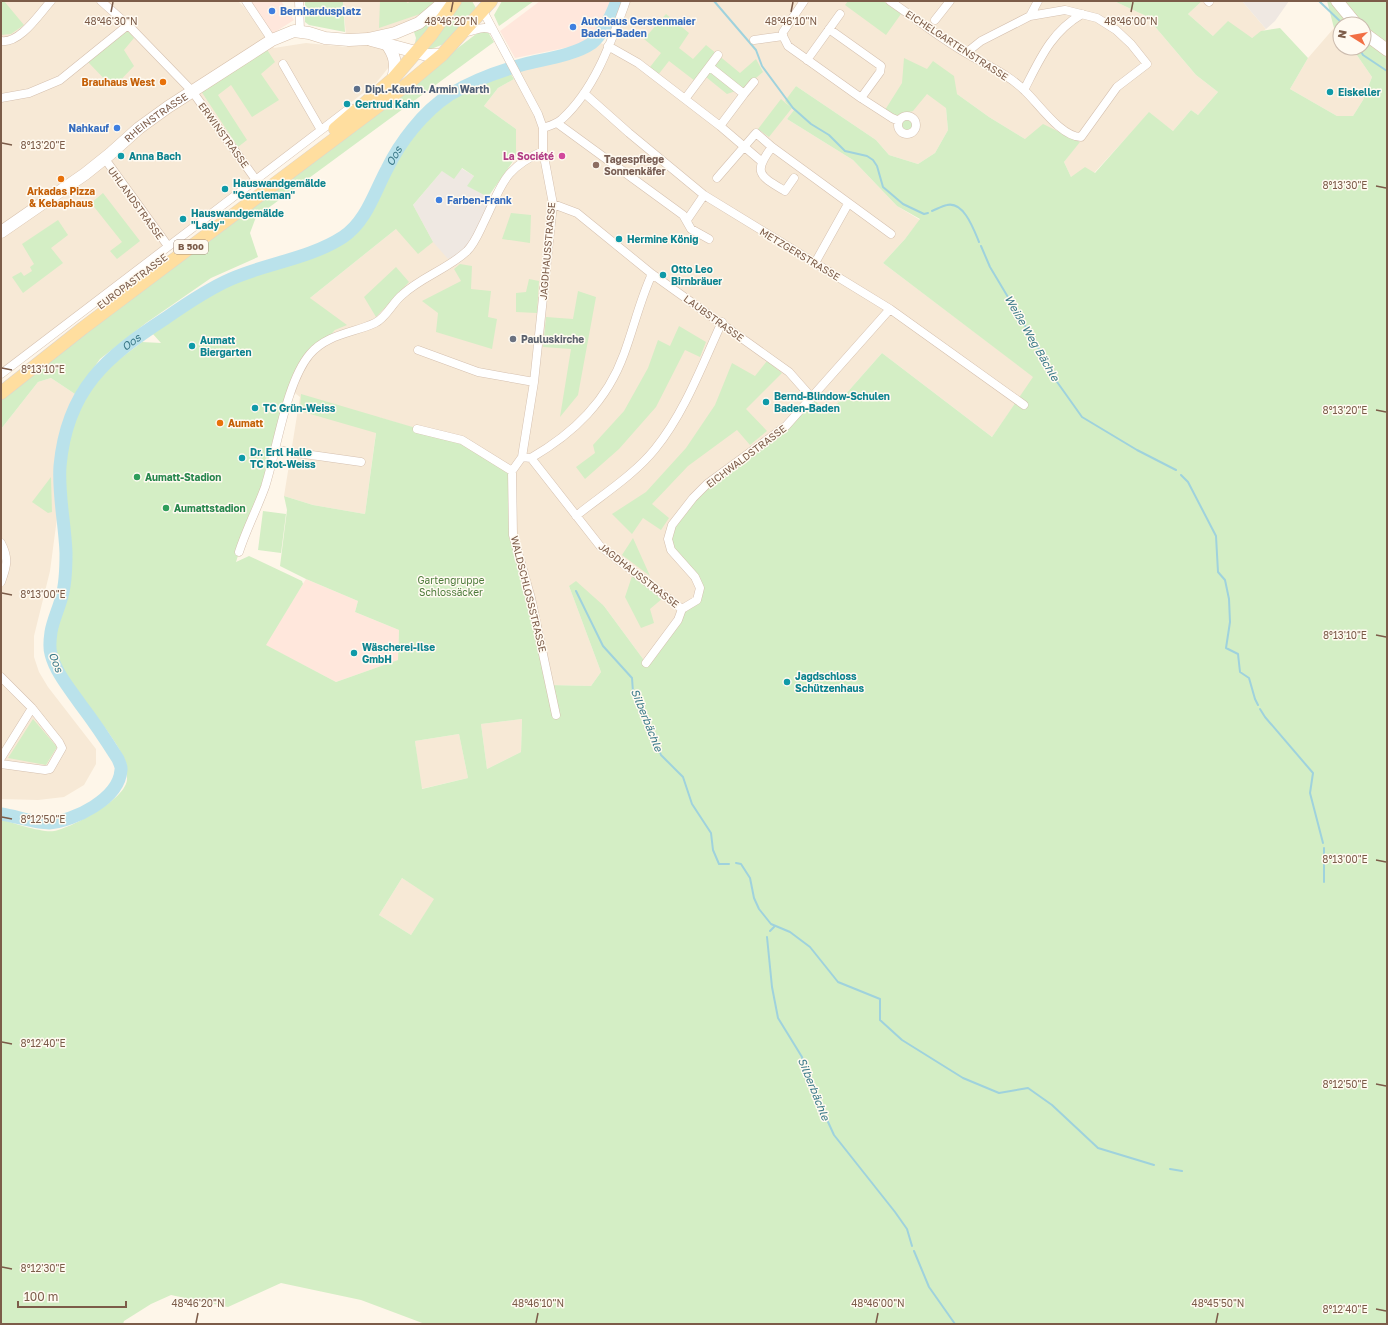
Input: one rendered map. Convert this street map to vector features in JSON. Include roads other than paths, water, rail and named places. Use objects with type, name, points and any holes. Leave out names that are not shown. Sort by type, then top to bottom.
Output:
[{"type":"main road","name":"EUROPASTRASSE","points":[[1,383],[78,322],[321,139],[382,89],[393,79],[431,35],[455,1]]},
{"type":"main road","name":"B 500","points":[[442,55],[462,33],[479,6],[491,1]]},
{"type":"main road","name":"EUROPASTRASSE","points":[[1,393],[90,324],[394,95],[442,55]]},
{"type":"street","points":[[1,41],[6,42],[18,38],[51,1]]},
{"type":"street","name":"ERWINSTRASSE","points":[[101,1],[128,25],[192,91],[256,180]]},
{"type":"street","points":[[298,1],[300,31],[334,39],[368,39],[416,53],[442,55]]},
{"type":"street","points":[[368,39],[403,31],[413,27],[445,1]]},
{"type":"street","points":[[543,128],[562,120],[584,93],[608,46],[626,1]]},
{"type":"street","points":[[804,1],[785,27],[783,36],[788,46],[861,98],[899,121]]},
{"type":"street","name":"EICHELGARTENSTRASSE","points":[[890,1],[966,53],[995,69],[1024,90],[1054,122],[1074,137],[1081,137],[1117,87],[1147,64],[1131,44],[1116,30],[1097,18],[1082,14]]},
{"type":"street","points":[[935,20],[950,1]]},
{"type":"street","points":[[1030,16],[1038,1]]},
{"type":"street","points":[[1337,1],[1349,16]]},
{"type":"street","points":[[246,2],[272,40]]},
{"type":"street","name":"JAGDHAUSSTRASSE","points":[[479,6],[538,114],[543,128],[543,150],[553,204],[534,382],[522,457],[512,472]]},
{"type":"street","points":[[966,53],[981,41],[1030,16],[1065,10],[1082,14]]},
{"type":"street","points":[[807,60],[840,14]]},
{"type":"street","points":[[1024,90],[1050,41],[1065,25],[1082,14]]},
{"type":"street","points":[[1,98],[29,93],[60,80],[128,25]]},
{"type":"street","points":[[462,33],[473,31],[482,27],[492,30]]},
{"type":"street","points":[[829,29],[881,66],[880,72],[861,98]]},
{"type":"street","name":"RHEINSTRASSE","points":[[1,231],[60,193],[104,159],[139,128],[192,91],[272,40],[288,32],[300,31]]},
{"type":"street","points":[[754,40],[783,36]]},
{"type":"street","points":[[1372,39],[1387,50]]},
{"type":"street","points":[[386,43],[395,58],[396,70],[393,79]]},
{"type":"street","points":[[608,46],[638,63],[720,126],[761,161]]},
{"type":"street","points":[[685,99],[718,55]]},
{"type":"street","points":[[282,64],[322,130]]},
{"type":"street","points":[[710,67],[744,94]]},
{"type":"street","points":[[720,126],[754,82]]},
{"type":"street","points":[[1,374],[373,90],[382,89]]},
{"type":"street","name":"METZGERSTRASSE","points":[[584,93],[629,133],[704,195],[890,309],[1024,405]]},
{"type":"street","points":[[557,123],[683,215],[691,229],[709,239]]},
{"type":"street","points":[[717,178],[756,133],[772,147],[848,204],[891,234]]},
{"type":"street","points":[[772,147],[761,161],[761,169],[764,178],[785,192],[794,178]]},
{"type":"street","points":[[239,552],[247,528],[264,489],[292,390],[311,354],[322,344],[341,334],[377,322],[402,294],[460,257],[477,238],[504,180],[510,171],[525,159],[543,150]]},
{"type":"street","name":"UHLANDSTRASSE","points":[[104,159],[168,246]]},
{"type":"street","points":[[687,220],[704,195]]},
{"type":"street","name":"LAUBSTRASSE","points":[[553,204],[577,213],[652,274],[722,322],[789,372],[812,398]]},
{"type":"street","points":[[815,263],[848,204]]},
{"type":"street","points":[[522,457],[531,458],[546,449],[578,425],[601,400],[624,356],[643,293],[652,274]]},
{"type":"street","name":"EICHWALDSTRASSE","points":[[682,609],[697,600],[700,588],[695,577],[671,550],[668,539],[672,525],[708,484],[786,426],[890,309]]},
{"type":"street","points":[[576,516],[638,466],[655,449],[678,414],[722,322]]},
{"type":"street","points":[[418,350],[478,372],[534,382]]},
{"type":"street","points":[[417,429],[462,440],[512,472]]},
{"type":"street","points":[[276,450],[361,462]]},
{"type":"street","name":"JAGDHAUSSTRASSE","points":[[531,458],[600,546],[682,609],[678,620],[646,664]]},
{"type":"street","name":"WALDSCHLOSSSTRASSE","points":[[512,472],[513,534],[531,598],[556,715]]},
{"type":"street","points":[[1,543],[7,554],[6,568],[1,582]]},
{"type":"street","points":[[1,677],[32,708],[62,748],[58,757],[50,768],[45,770],[1,764]]},
{"type":"street","points":[[1,758],[32,708]]},
{"type":"waterway","name":"Oos","points":[[1,814],[49,823],[71,818],[94,807],[104,799],[118,781],[121,770],[118,759],[60,674],[53,661],[50,649],[52,628],[62,596],[66,574],[66,553],[60,477],[64,439],[71,416],[81,396],[93,378],[125,347],[189,302],[206,292],[231,279],[316,251],[343,237],[351,231],[364,215],[392,159],[405,138],[421,119],[439,102],[467,85],[496,73],[525,64],[569,54],[585,47],[592,43],[600,34],[610,18],[617,1]]},
{"type":"waterway","name":"Weiße Weg Bächle","points":[[714,1],[756,50],[762,66],[793,108],[811,124],[829,135],[845,151],[867,156],[873,160],[877,166],[883,187],[903,204],[924,214],[928,213]]},
{"type":"waterway","points":[[1319,1],[1335,16]]},
{"type":"waterway","points":[[1364,56],[1387,71]]},
{"type":"waterway","name":"Weiße Weg Bächle","points":[[932,211],[947,205],[958,207],[968,218],[979,242]]},
{"type":"waterway","name":"Weiße Weg Bächle","points":[[981,246],[990,267],[1039,349],[1045,365],[1082,417],[1137,450],[1176,470]]},
{"type":"waterway","name":"Weiße Weg Bächle","points":[[1181,475],[1188,482],[1216,536],[1218,572],[1225,580],[1229,599],[1230,622],[1226,648],[1238,654],[1240,672],[1249,678],[1258,705]]},
{"type":"waterway","name":"Silberbächle","points":[[576,591],[603,646],[632,678],[633,692],[643,710],[661,755],[683,777],[692,804],[711,833],[713,850],[719,864],[729,864]]},
{"type":"waterway","name":"Weiße Weg Bächle","points":[[1260,709],[1265,717],[1313,773],[1310,793],[1323,843]]},
{"type":"waterway","points":[[1324,848],[1324,882]]},
{"type":"waterway","points":[[736,863],[741,864],[750,878],[754,898],[759,909],[771,924],[790,932],[810,947],[838,982],[880,999],[880,1020],[902,1040],[963,1078],[999,1093],[1028,1088],[1052,1105],[1098,1148],[1154,1165]]},
{"type":"waterway","name":"Silberbächle","points":[[770,931],[774,927]]},
{"type":"waterway","name":"Silberbächle","points":[[767,937],[772,987],[778,1018],[802,1057],[807,1076],[834,1135],[907,1229],[912,1246]]},
{"type":"waterway","points":[[1170,1169],[1182,1171]]},
{"type":"waterway","name":"Silberbächle","points":[[914,1251],[929,1287],[955,1324]]},
{"type":"place","name":"Bernhardusplatz","points":[[272,11]]},
{"type":"place","name":"Autohaus Gerstenmaier Baden-Baden","points":[[573,27]]},
{"type":"place","name":"Brauhaus West","points":[[163,82]]},
{"type":"place","name":"Dipl.-Kaufm. Armin Warth","points":[[357,89]]},
{"type":"place","name":"Eiskeller","points":[[1330,92]]},
{"type":"place","name":"Gertrud Kahn","points":[[347,104]]},
{"type":"place","name":"Nahkauf","points":[[117,128]]},
{"type":"place","name":"Anna Bach","points":[[121,156]]},
{"type":"place","name":"La Société","points":[[562,156]]},
{"type":"place","name":"Tagespflege Sonnenkäfer","points":[[596,165]]},
{"type":"place","name":"Arkadas Pizza & Kebaphaus","points":[[61,179]]},
{"type":"place","name":"Hauswandgemälde \"Gentleman\"","points":[[225,189]]},
{"type":"place","name":"Farben-Frank","points":[[439,200]]},
{"type":"place","name":"Hauswandgemälde \"Lady\"","points":[[183,219]]},
{"type":"place","name":"Hermine König","points":[[619,239]]},
{"type":"place","name":"Otto Leo Birnbräuer","points":[[663,275]]},
{"type":"place","name":"Pauluskirche","points":[[513,339]]},
{"type":"place","name":"Aumatt Biergarten","points":[[192,346]]},
{"type":"place","name":"Bernd-Blindow-Schulen Baden-Baden","points":[[766,402]]},
{"type":"place","name":"TC Grün-Weiss","points":[[255,408]]},
{"type":"place","name":"Aumatt","points":[[220,423]]},
{"type":"place","name":"Dr. Ertl Halle TC Rot-Weiss","points":[[242,458]]},
{"type":"place","name":"Aumatt-Stadion","points":[[137,477]]},
{"type":"place","name":"Aumattstadion","points":[[166,508]]},
{"type":"place","name":"Wäscherei-Ilse GmbH","points":[[354,653]]},
{"type":"place","name":"Jagdschloss Schützenhaus","points":[[787,682]]},
{"type":"park label","name":"Gartengruppe Schlossäcker","points":[[451,586]]}]
